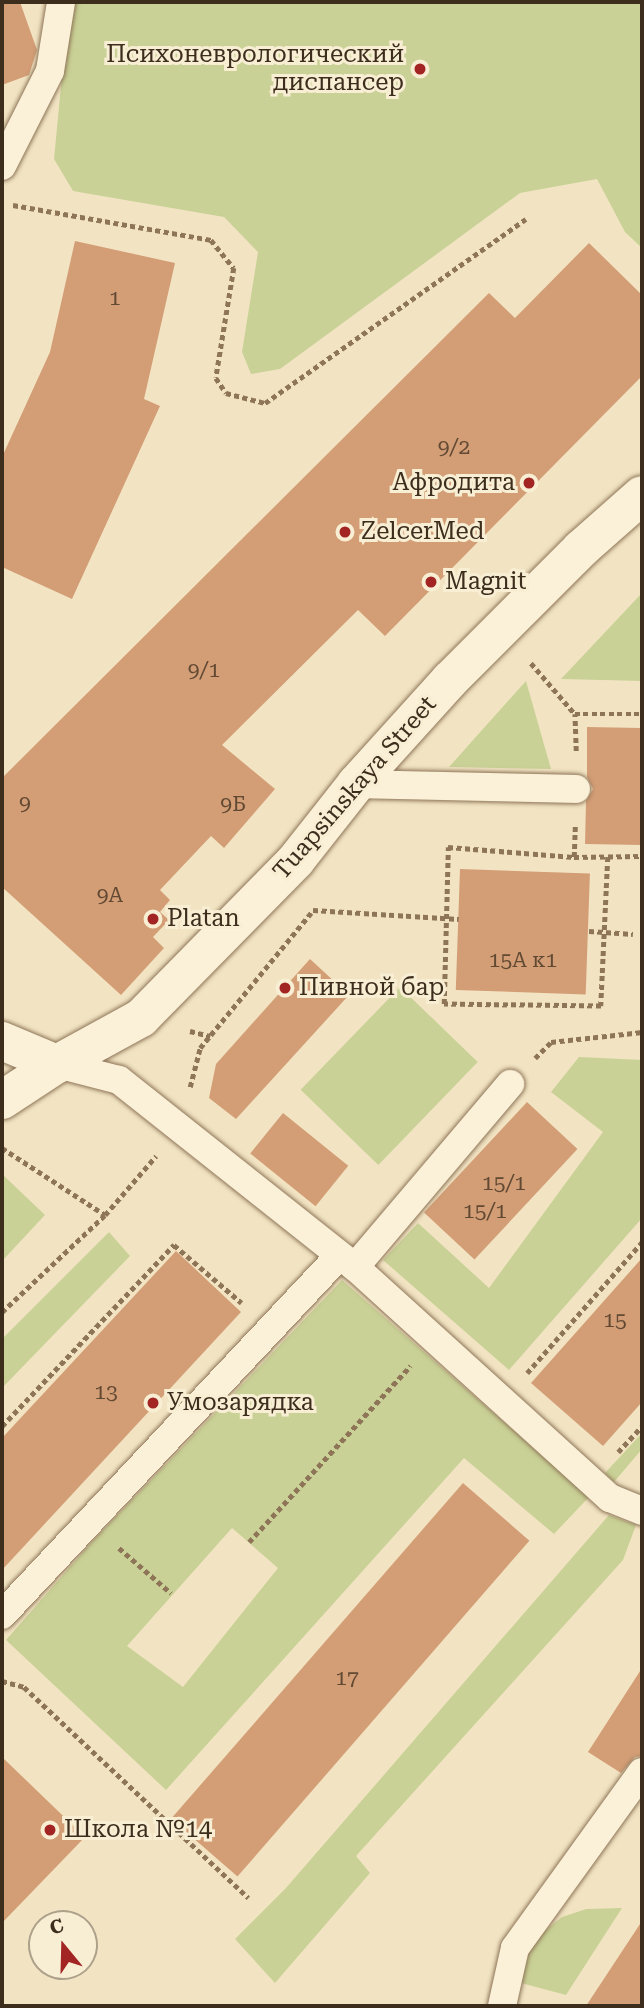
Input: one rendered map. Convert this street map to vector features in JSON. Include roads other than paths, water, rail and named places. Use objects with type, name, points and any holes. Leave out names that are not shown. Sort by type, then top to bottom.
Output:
[{"type":"street","name":"Tuapsinskaya Street","points":[[2,1100],[57,1064],[141,1018],[296,860],[356,784],[459,670],[581,549],[642,495]]},
{"type":"street","points":[[2,1041],[57,1064]]},
{"type":"lane","points":[[2,166],[50,71],[61,2]]},
{"type":"lane","points":[[356,784],[576,789]]},
{"type":"lane","points":[[57,1064],[119,1080],[347,1262],[610,1498],[642,1511]]},
{"type":"lane","points":[[2,1615],[89,1522],[347,1262],[510,1084]]},
{"type":"lane","points":[[502,2006],[515,1948],[642,1772]]},
{"type":"place","name":"Психоневрологический диспансер","points":[[420,69]]},
{"type":"place","name":"Афродита","points":[[529,483]]},
{"type":"place","name":"ZelcerMed","points":[[345,532]]},
{"type":"place","name":"Magnit","points":[[431,582]]},
{"type":"place","name":"Platan","points":[[153,919]]},
{"type":"place","name":"Пивной бар","points":[[285,988]]},
{"type":"place","name":"Умозарядка","points":[[153,1403]]},
{"type":"place","name":"Школа №14","points":[[50,1830]]}]
